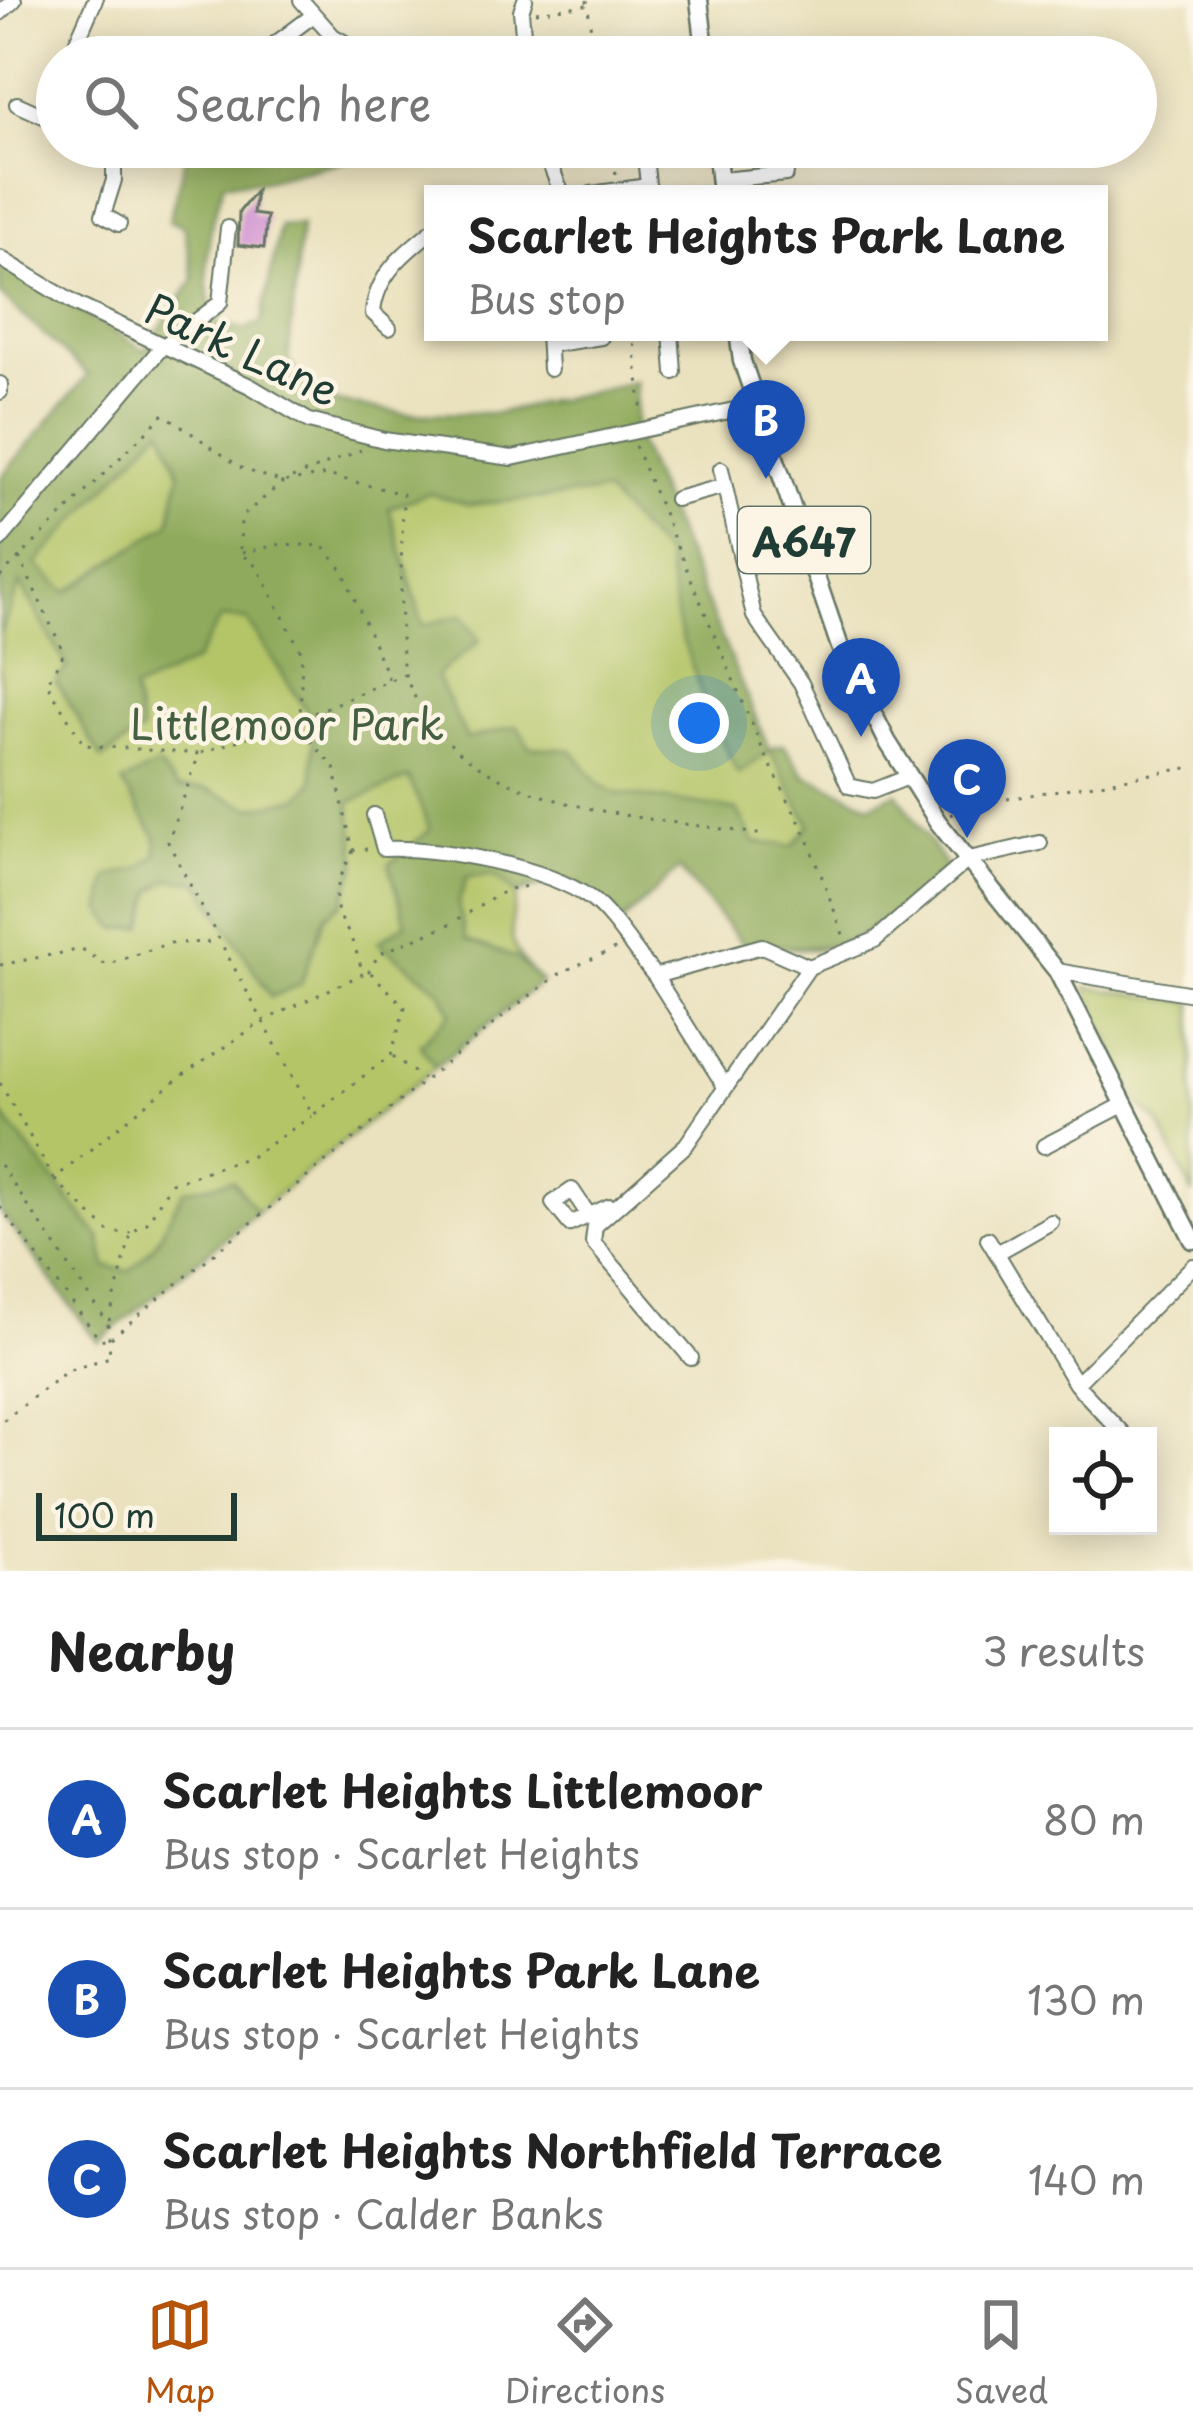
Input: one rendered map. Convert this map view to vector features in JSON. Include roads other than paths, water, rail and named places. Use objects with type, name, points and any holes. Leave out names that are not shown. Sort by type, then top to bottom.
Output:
[{"type":"main road","points":[[699,0],[703,36]]},
{"type":"main road","name":"A647","points":[[740,341],[757,405],[840,647],[887,741],[906,778],[938,822],[1057,971],[1193,1240]]},
{"type":"street","points":[[0,13],[14,0]]},
{"type":"street","points":[[79,36],[95,0]]},
{"type":"street","points":[[301,0],[311,17],[339,36]]},
{"type":"street","points":[[286,36],[311,17]]},
{"type":"street","points":[[17,104],[36,112]]},
{"type":"street","points":[[114,168],[103,215],[119,224]]},
{"type":"street","points":[[731,185],[786,174]]},
{"type":"street","points":[[0,540],[161,348],[220,303],[228,228]]},
{"type":"street","points":[[388,328],[373,314],[374,301],[397,258],[424,237]]},
{"type":"street","name":"Park Lane","points":[[0,258],[161,348],[250,386],[309,421],[384,440],[512,458],[757,405]]},
{"type":"street","points":[[549,341],[550,369]]},
{"type":"street","points":[[672,341],[674,372]]},
{"type":"street","points":[[721,469],[754,616],[801,683],[849,786],[873,791],[906,778]]},
{"type":"street","points":[[676,499],[725,487]]},
{"type":"street","points":[[374,815],[384,849],[456,855],[556,883],[591,899],[656,976],[724,1085]]},
{"type":"street","points":[[691,1358],[593,1242],[595,1226],[686,1145],[808,967],[875,940],[969,859],[1040,842]]},
{"type":"street","points":[[656,976],[762,946],[808,967]]},
{"type":"street","points":[[1057,971],[1193,994]]},
{"type":"street","points":[[1044,1146],[1125,1104]]},
{"type":"street","points":[[588,1214],[639,1187]]},
{"type":"street","points":[[997,1253],[1051,1222]]},
{"type":"street","points":[[988,1239],[1076,1384],[1117,1427]]},
{"type":"street","points":[[1076,1384],[1193,1266]]},
{"type":"place","name":"Scarlet Heights Park Lane","points":[[766,479]]},
{"type":"place","name":"Scarlet Heights Littlemoor","points":[[861,737]]},
{"type":"place","name":"Scarlet Heights Northfield Terrace","points":[[967,838]]},
{"type":"park label","name":"Littlemoor Park","points":[[287,722]]}]
